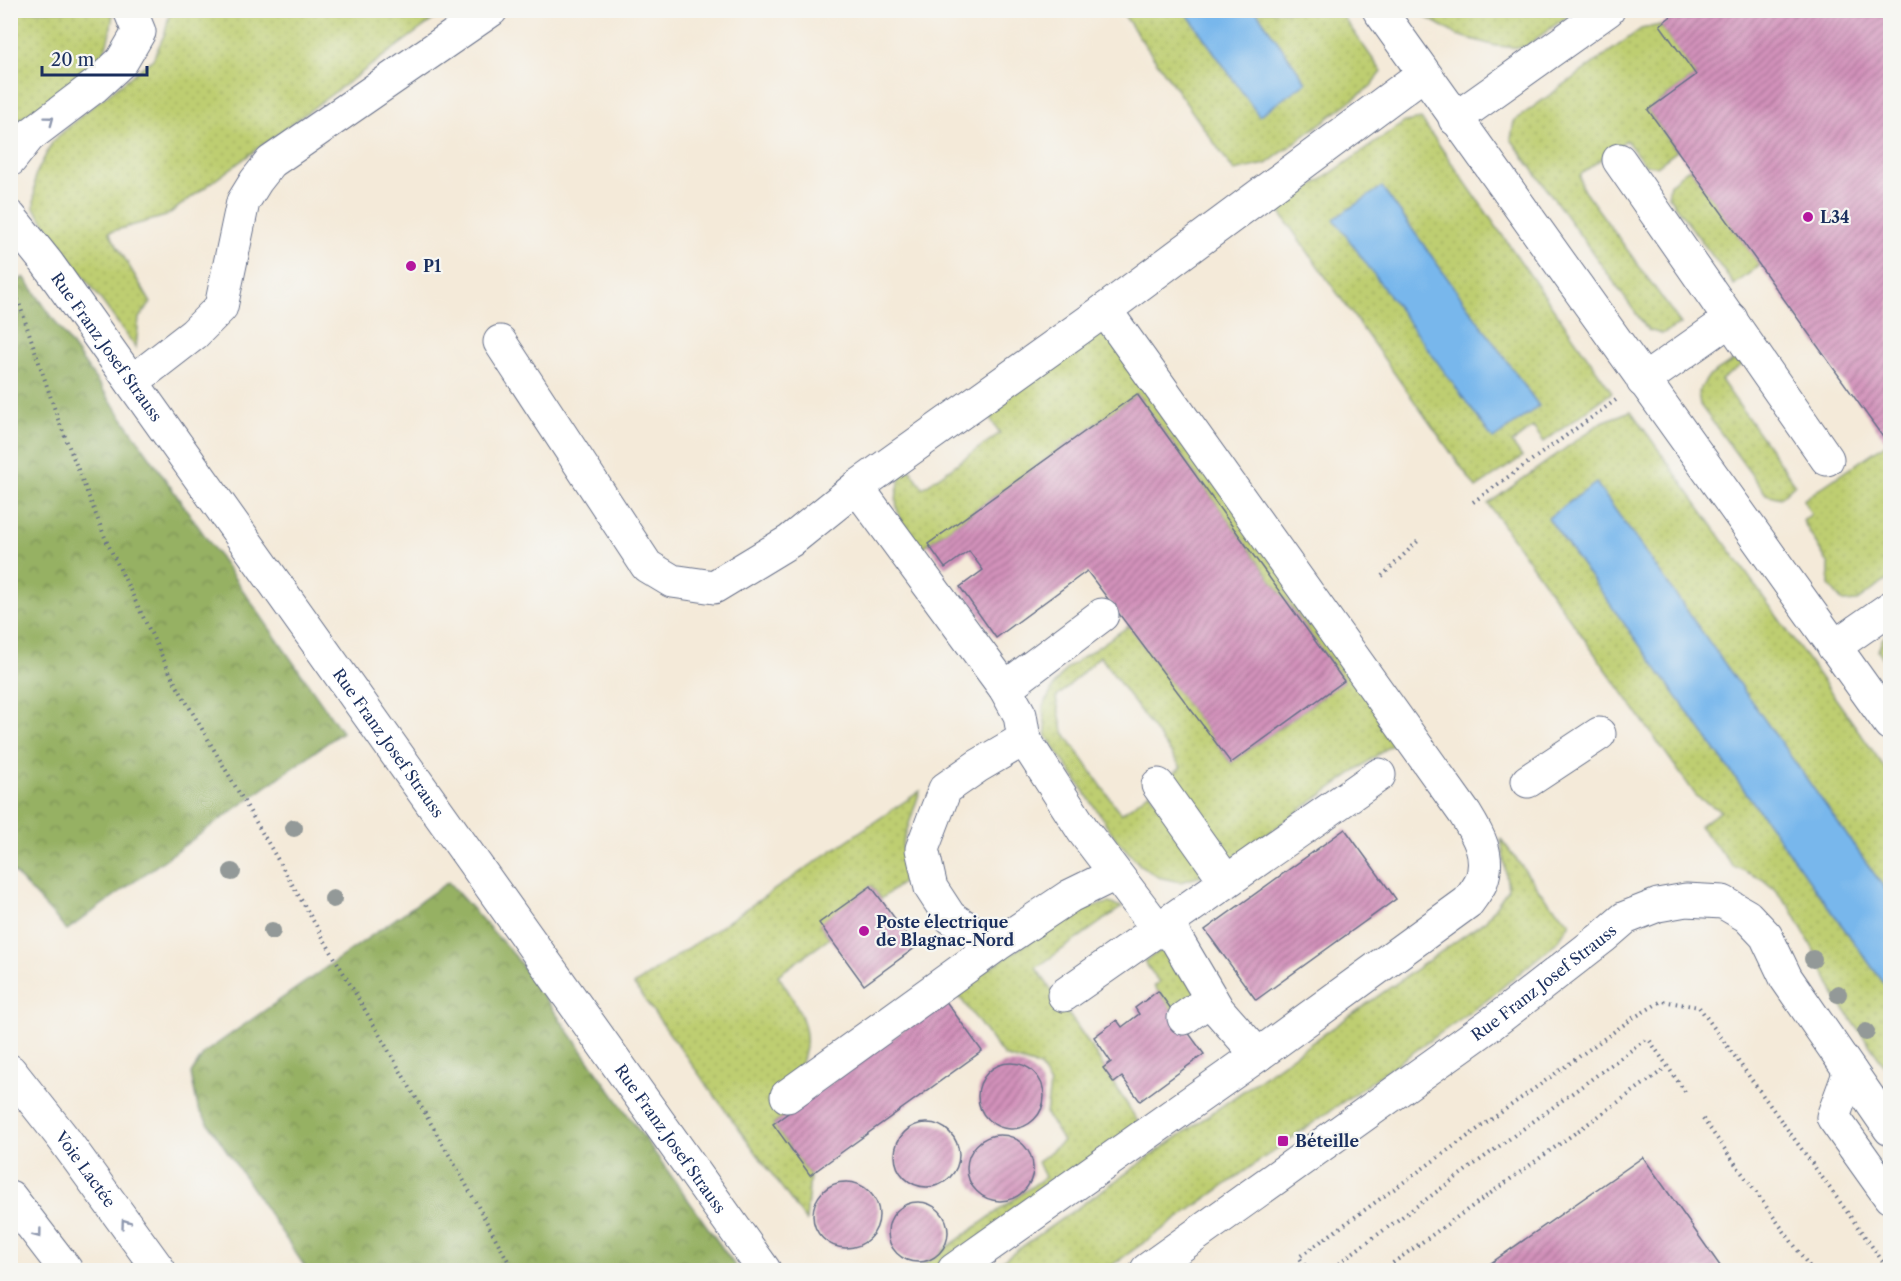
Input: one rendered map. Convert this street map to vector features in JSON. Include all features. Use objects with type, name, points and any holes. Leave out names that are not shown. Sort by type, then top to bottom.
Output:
[{"type":"main road","points":[[132,382],[194,334],[221,307],[243,202],[271,162],[491,10]]},
{"type":"main road","points":[[1378,10],[1890,724]]},
{"type":"main road","points":[[1455,118],[1608,10]]},
{"type":"main road","points":[[10,160],[29,136],[95,86],[122,61],[139,18]]},
{"type":"main road","points":[[500,342],[647,566],[672,581],[714,587],[790,541],[857,487],[1105,310],[1423,74]]},
{"type":"main road","points":[[1619,160],[1827,459]]},
{"type":"main road","name":"Rue Franz Josef Strauss","points":[[10,217],[47,263],[764,1270]]},
{"type":"main road","points":[[954,1270],[1258,1055],[1468,902],[1481,882],[1484,860],[1482,841],[1458,804],[1105,310]]},
{"type":"main road","points":[[1643,381],[1731,319]]},
{"type":"main road","points":[[857,487],[1005,688],[1020,715],[1024,740],[1084,831],[1158,929],[1175,937],[1218,1010],[1258,1055]]},
{"type":"main road","points":[[1834,647],[1890,608]]},
{"type":"main road","points":[[1005,688],[1102,615]]},
{"type":"main road","points":[[1528,781],[1599,734]]},
{"type":"main road","points":[[995,946],[950,917],[931,888],[922,849],[945,789],[978,766],[1024,740]]},
{"type":"main road","points":[[1064,995],[1379,775]]},
{"type":"main road","points":[[1158,785],[1226,881]]},
{"type":"main road","points":[[787,1096],[995,946],[1070,896],[1115,874]]},
{"type":"main road","name":"Rue Franz Josef Strauss","points":[[1147,1270],[1491,1024],[1625,918],[1658,905],[1686,900],[1723,902],[1747,916],[1766,936],[1786,978],[1890,1129]]},
{"type":"main road","points":[[1184,1018],[1211,999]]},
{"type":"main road","name":"Voie Lactée","points":[[10,1071],[63,1138],[159,1270]]},
{"type":"main road","points":[[1850,1071],[1833,1117],[1890,1197]]},
{"type":"main road","points":[[10,1197],[66,1270]]},
{"type":"path","points":[[10,283],[15,291],[58,419],[106,540],[173,679],[447,1151],[513,1270]]},
{"type":"path","points":[[1473,502],[1643,381]]},
{"type":"path","points":[[1382,576],[1419,540]]},
{"type":"path","points":[[1308,1270],[1299,1257],[1633,1018],[1662,1001],[1699,1007],[1889,1270]]},
{"type":"path","points":[[1329,1270],[1649,1040],[1666,1068],[1686,1094]]},
{"type":"path","points":[[1383,1270],[1666,1068]]},
{"type":"path","points":[[1703,1119],[1812,1270]]},
{"type":"green space","points":[[11,11],[112,11],[113,14],[107,45],[97,64],[76,82],[17,122],[11,130]]},
{"type":"green space","points":[[170,11],[445,11],[166,216],[109,232],[151,303],[139,318],[136,348],[34,208],[35,176],[53,141],[83,114],[153,59],[165,33]]},
{"type":"green space","points":[[1121,11],[1185,11],[1259,115],[1306,82],[1256,11],[1339,11],[1382,72],[1371,86],[1266,164],[1234,171]]},
{"type":"green space","points":[[1415,11],[1575,11],[1523,48],[1496,46],[1457,35]]},
{"type":"green space","points":[[1660,25],[1696,75],[1648,110],[1677,151],[1657,166],[1645,165],[1626,140],[1580,175],[1581,186],[1681,324],[1662,334],[1648,330],[1511,139],[1514,121],[1641,29]]},
{"type":"green space","points":[[1421,119],[1612,392],[1544,442],[1533,427],[1512,443],[1522,457],[1476,488],[1278,210],[1405,122]],"holes":[[[1382,187],[1539,406],[1493,438],[1335,219]]]},
{"type":"green space","points":[[1690,168],[1760,265],[1734,285],[1668,196],[1670,184]]},
{"type":"green space","points":[[24,277],[342,732],[67,930],[11,869],[10,286]]},
{"type":"green space","points":[[1104,324],[1401,738],[1228,862],[1166,779],[1181,767],[1100,656],[1056,698],[1063,731],[1121,814],[1150,792],[1209,874],[1180,882],[1158,877],[1140,865],[1117,840],[1047,737],[1043,708],[1054,685],[1067,668],[1129,626],[1231,763],[1344,681],[1137,394],[918,551],[905,529],[896,500],[897,490],[907,465],[923,488],[1000,433],[984,410]]},
{"type":"green space","points":[[1734,360],[1743,364],[1721,380],[1795,484],[1780,498],[1766,494],[1700,405],[1698,392],[1708,377]]},
{"type":"green space","points":[[1631,411],[1890,775],[1890,896],[1596,483],[1548,518],[1890,992],[1890,1074],[1837,999],[1790,907],[1762,879],[1733,866],[1699,826],[1721,811],[1697,797],[1488,504],[1602,422]]},
{"type":"green space","points":[[1887,443],[1890,447],[1890,578],[1857,601],[1843,602],[1829,585],[1829,565],[1803,521],[1811,514],[1803,500]]},
{"type":"green space","points":[[1890,633],[1890,669],[1878,651],[1883,638]]},
{"type":"green space","points":[[920,791],[902,845],[910,877],[881,899],[871,886],[820,924],[830,938],[778,975],[799,1010],[806,1035],[806,1047],[803,1060],[795,1073],[771,1096],[785,1115],[773,1124],[810,1175],[806,1221],[634,985]]},
{"type":"green space","points":[[1501,839],[1546,899],[1570,923],[1558,941],[1487,1000],[1105,1270],[989,1270],[1486,920],[1508,889]]},
{"type":"green space","points":[[448,882],[515,956],[738,1270],[307,1270],[198,1108],[191,1074],[204,1053]]},
{"type":"green space","points":[[1109,903],[1122,907],[1036,968],[1084,1036],[1142,1128],[944,1270],[916,1270],[1045,1177],[1038,1162],[1063,1141],[1046,1114],[1050,1085],[1040,1067],[1004,1056],[955,991],[1079,909]]},
{"type":"green space","points":[[1167,947],[1200,992],[1175,1015],[1154,986],[1159,982],[1144,961]]},
{"type":"water","points":[[1185,11],[1256,11],[1306,82],[1259,116]]},
{"type":"water","points":[[1382,187],[1539,406],[1493,439],[1334,219]]},
{"type":"water","points":[[1596,483],[1890,896],[1890,992],[1548,518]]},
{"type":"building","name":"L34","points":[[1679,10],[1890,10],[1890,447],[1648,110],[1696,75],[1660,25]]},
{"type":"building","points":[[1137,394],[1344,681],[1231,763],[1087,571],[996,638],[960,587],[983,570],[969,551],[945,568],[928,544]]},
{"type":"building","points":[[1345,829],[1396,899],[1256,1000],[1205,930]]},
{"type":"building","name":"Poste électrique de Blagnac-Nord","points":[[871,886],[916,947],[864,985],[819,923]]},
{"type":"building","points":[[1158,991],[1204,1054],[1140,1101],[1122,1077],[1114,1083],[1103,1068],[1111,1062],[1094,1037],[1117,1020],[1122,1027],[1139,1014],[1135,1008]]},
{"type":"building","points":[[945,1000],[982,1051],[810,1175],[773,1124]]},
{"type":"building","points":[[1004,1063],[1018,1063],[1030,1068],[1039,1077],[1044,1096],[1042,1109],[1035,1120],[1018,1129],[1004,1129],[992,1124],[983,1115],[978,1103],[978,1089],[983,1077],[992,1068]]},
{"type":"building","points":[[927,1123],[945,1129],[953,1137],[959,1155],[953,1173],[945,1181],[927,1187],[909,1181],[901,1173],[895,1155],[901,1137],[909,1129]]},
{"type":"building","points":[[1000,1135],[1013,1138],[1023,1145],[1030,1155],[1033,1168],[1030,1181],[1023,1191],[1013,1198],[1000,1201],[987,1198],[977,1191],[970,1181],[967,1168],[970,1155],[977,1145],[987,1138]]},
{"type":"building","points":[[1643,1157],[1723,1270],[1481,1270]]},
{"type":"building","points":[[840,1182],[852,1182],[864,1187],[874,1197],[879,1215],[877,1228],[864,1243],[852,1248],[840,1248],[828,1243],[818,1233],[813,1221],[813,1209],[818,1197],[828,1187]]},
{"type":"building","points":[[918,1202],[939,1211],[948,1232],[939,1253],[918,1262],[897,1253],[888,1232],[897,1211]]},
{"type":"place","name":"L34","points":[[1808,217]]},
{"type":"place","name":"P1","points":[[411,266]]},
{"type":"place","name":"Poste électrique de Blagnac-Nord","points":[[864,931]]},
{"type":"place","name":"Béteille","points":[[1283,1141]]}]
